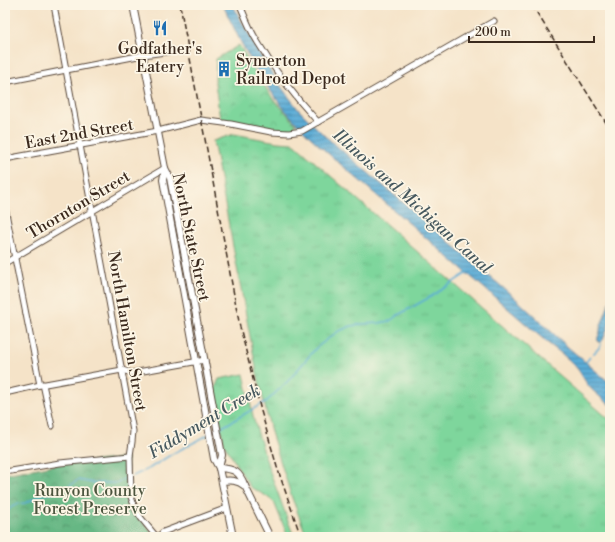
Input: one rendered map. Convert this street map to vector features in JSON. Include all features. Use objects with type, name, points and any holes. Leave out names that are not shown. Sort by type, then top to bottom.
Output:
[{"type":"main road","points":[[133,5],[165,168]]},
{"type":"main road","name":"North State Street","points":[[165,168],[170,178],[215,415],[222,455],[220,468],[233,537]]},
{"type":"main road","name":"North State Street","points":[[165,168],[163,180],[212,450],[214,459],[220,468]]},
{"type":"main road","points":[[220,468],[230,469],[242,478],[270,537]]},
{"type":"main road","points":[[222,481],[238,481],[245,486]]},
{"type":"street","name":"North Hamilton Street","points":[[54,5],[133,431],[130,456],[131,497],[135,508],[151,531],[155,535],[159,536]]},
{"type":"street","points":[[240,5],[256,40],[270,62],[303,106],[318,122],[494,21]]},
{"type":"street","points":[[5,82],[143,55],[173,51]]},
{"type":"street","name":"East 2nd Street","points":[[5,160],[158,131],[201,120],[271,132],[289,133],[302,131],[318,122]]},
{"type":"street","name":"Thornton Street","points":[[5,263],[165,168]]},
{"type":"street","points":[[5,208],[41,385],[52,426]]},
{"type":"street","points":[[5,393],[122,370],[132,373],[204,360]]},
{"type":"street","points":[[5,472],[60,463],[130,456]]},
{"type":"street","points":[[159,536],[163,532],[227,508]]},
{"type":"green space","points":[[239,45],[271,96],[295,123],[296,129],[268,129],[220,119],[215,83],[216,59]]},
{"type":"green space","points":[[234,134],[277,142],[293,143],[610,420],[610,537],[307,537],[292,498],[271,432],[257,373],[213,141]]},
{"type":"green space","points":[[244,374],[254,420],[269,469],[294,537],[288,537],[274,502],[250,487],[224,444],[214,390],[219,379]]},
{"type":"green space","name":"Runyon County Forest Preserve","points":[[127,458],[129,490],[132,506],[155,537],[5,537],[5,474],[60,464]]},
{"type":"water","name":"Illinois and Michigan Canal","points":[[223,5],[233,5],[261,56],[279,84],[298,109],[325,136],[514,297],[569,348],[610,383],[610,405],[589,387],[578,370],[569,360],[331,156],[301,128],[290,116],[258,73],[236,33]]},
{"type":"water","points":[[610,301],[610,322],[603,340],[598,342],[600,328]]},
{"type":"waterway","name":"Fiddyment Creek","points":[[219,429],[267,401],[288,381],[316,348],[337,332],[351,326],[390,321],[467,273]]},
{"type":"waterway","points":[[593,354],[600,347],[601,342]]},
{"type":"waterway","points":[[586,362],[590,357]]},
{"type":"waterway","name":"Fiddyment Creek","points":[[133,476],[208,435]]},
{"type":"waterway","name":"Fiddyment Creek","points":[[5,521],[8,510],[16,504],[25,503],[44,494],[63,490],[78,480],[93,483],[118,483],[129,477]]},
{"type":"railway","points":[[180,5],[240,327],[277,467],[301,537]]},
{"type":"railway","points":[[532,5],[610,129]]},
{"type":"place","name":"Godfather's Eatery","points":[[160,28]]},
{"type":"place","name":"Symerton Railroad Depot","points":[[224,69]]}]
